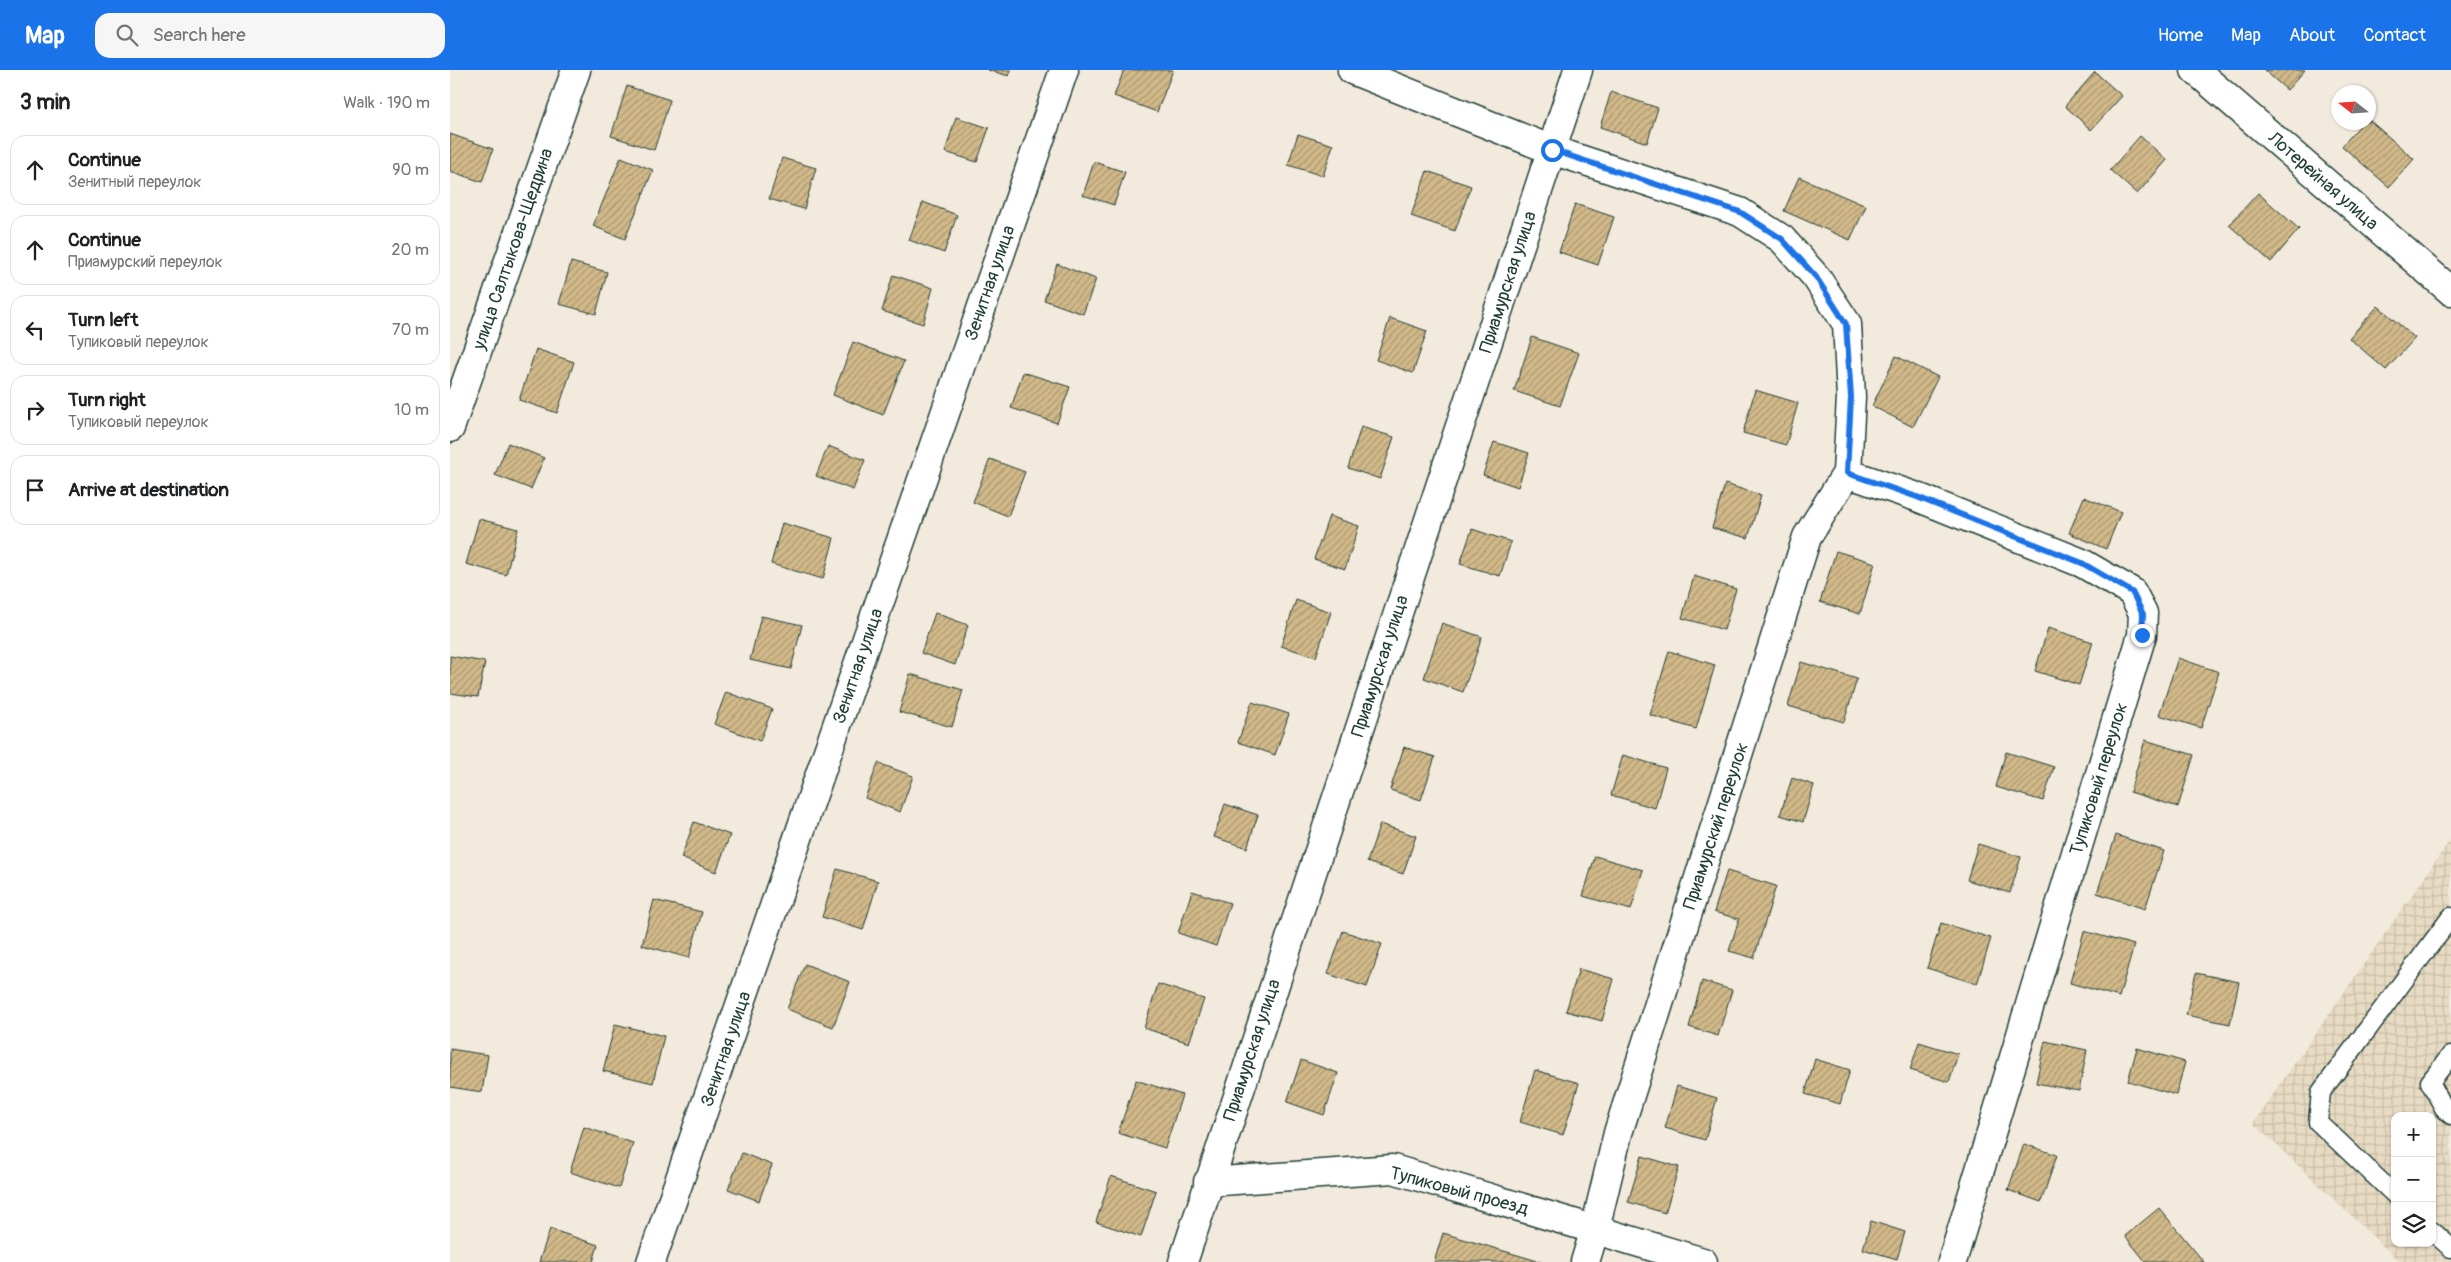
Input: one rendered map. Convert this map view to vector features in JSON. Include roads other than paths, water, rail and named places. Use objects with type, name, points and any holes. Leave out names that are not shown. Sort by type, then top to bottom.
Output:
[{"type":"street","name":"улица Салтыкова-Щедрина","points":[[450,428],[576,70]]},
{"type":"street","name":"Зенитная улица","points":[[651,1262],[1064,70]]},
{"type":"street","name":"Приамурский переулок","points":[[1352,70],[1552,150],[1740,212],[1782,239],[1816,277],[1846,324],[1851,397],[1847,473],[1807,537],[1618,1133],[1595,1229],[1585,1262]]},
{"type":"street","name":"Приамурская улица","points":[[1183,1262],[1578,70]]},
{"type":"street","name":"Лотерейная улица","points":[[2195,70],[2451,291]]},
{"type":"street","name":"Тупиковый переулок","points":[[1847,473],[1917,497],[2082,563],[2132,592],[2143,614],[2142,635],[1952,1262]]},
{"type":"street","name":"Тупиковый проезд","points":[[1208,1182],[1393,1170],[1703,1262]]},
{"type":"lane","points":[[2391,1191],[2318,1122],[2321,1092],[2451,917]]},
{"type":"lane","points":[[2451,1055],[2430,1082],[2444,1108],[2451,1115]]},
{"type":"lane","points":[[2436,1234],[2451,1248]]}]
